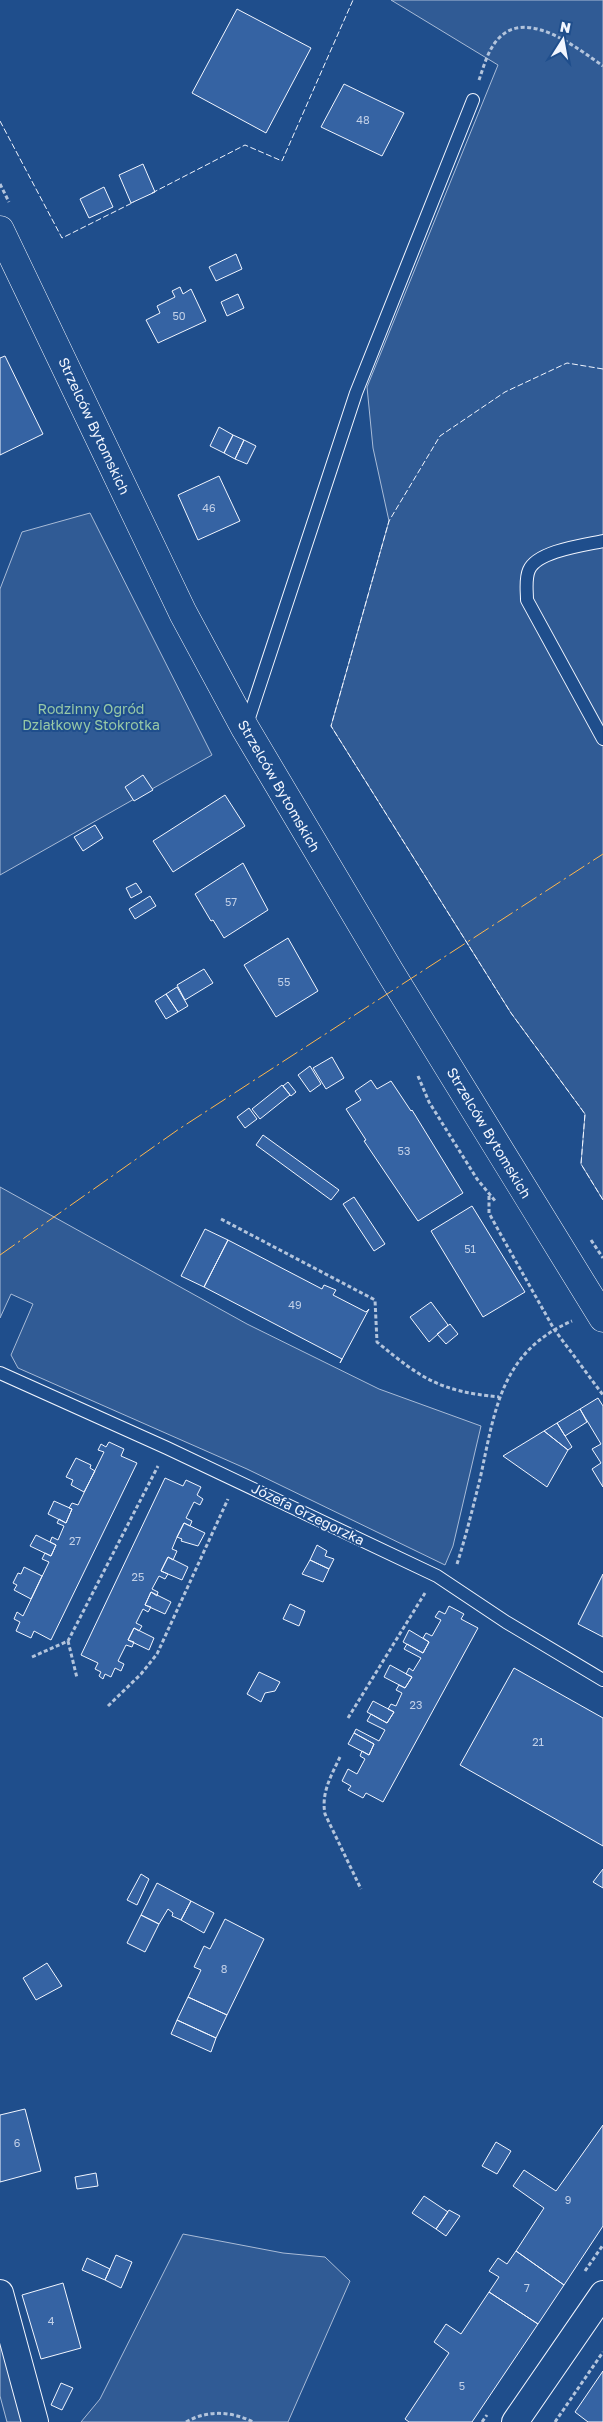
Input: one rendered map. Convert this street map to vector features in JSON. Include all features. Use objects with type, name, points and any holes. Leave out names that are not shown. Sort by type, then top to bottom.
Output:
[{"type":"street","name":"Strzelców Bytomskich","points":[[0,230],[183,613],[245,728],[395,980],[601,1314]]},
{"type":"street","points":[[0,2293],[35,2422]]},
{"type":"street","points":[[515,2422],[603,2294]]},
{"type":"lane","points":[[245,728],[356,393],[473,100]]},
{"type":"lane","points":[[603,541],[560,551],[535,560],[529,570],[527,582],[527,600],[603,739]]},
{"type":"lane","name":"Józefa Grzegorzka","points":[[0,1373],[237,1480],[437,1576],[506,1622],[603,1680]]},
{"type":"path","points":[[473,100],[488,52],[499,37],[511,29],[534,28],[560,38],[603,66]]},
{"type":"path","points":[[489,1196],[489,1213],[554,1329],[603,1395]]},
{"type":"path","points":[[221,1220],[375,1300],[377,1342],[412,1371],[443,1388],[499,1397]]},
{"type":"path","points":[[451,1584],[467,1533],[499,1397],[512,1368],[554,1329],[601,1314]]},
{"type":"path","points":[[32,1657],[68,1641],[167,1448]]},
{"type":"path","points":[[108,1706],[141,1674],[157,1654],[237,1480]]},
{"type":"path","points":[[348,1718],[437,1576]]},
{"type":"path","points":[[68,1641],[77,1678]]},
{"type":"path","points":[[340,1757],[328,1783],[323,1803],[325,1814],[361,1889]]},
{"type":"path","points":[[555,2422],[603,2352]]},
{"type":"path","points":[[186,2422],[214,2412],[245,2418],[253,2422]]},
{"type":"shaded area","points":[[391,0],[603,0],[603,1200],[581,1164],[585,1114],[511,1013],[331,726],[389,521],[373,448],[367,387],[498,65]]},
{"type":"shaded area","name":"Rodzinny Ogród Działkowy Stokrotka","points":[[90,513],[212,755],[0,875],[0,589],[22,532]]},
{"type":"shaded area","points":[[0,1187],[247,1324],[379,1389],[481,1426],[453,1546],[445,1565],[247,1469],[18,1368],[11,1355],[33,1304],[11,1294],[0,1318]]},
{"type":"shaded area","points":[[183,2234],[283,2253],[325,2257],[350,2281],[288,2422],[81,2422],[100,2399]]},
{"type":"shaded area","points":[[0,2328],[23,2422],[7,2422],[0,2396]]},
{"type":"building","points":[[237,9],[311,48],[266,133],[192,93]]},
{"type":"building","points":[[344,84],[404,113],[382,156],[321,127]]},
{"type":"building","points":[[143,164],[155,192],[131,203],[119,175]]},
{"type":"building","points":[[104,187],[113,207],[89,218],[80,199]]},
{"type":"building","points":[[236,254],[242,269],[216,281],[209,267]]},
{"type":"building","points":[[180,287],[183,294],[191,289],[206,321],[158,343],[146,320],[160,313],[157,306],[175,297],[172,291]]},
{"type":"building","points":[[238,294],[244,308],[227,316],[221,302]]},
{"type":"building","points":[[5,356],[43,434],[0,455],[0,358]]},
{"type":"building","points":[[219,427],[233,435],[224,453],[210,446]]},
{"type":"building","points":[[233,435],[244,440],[235,459],[224,453]]},
{"type":"building","points":[[244,440],[256,446],[247,464],[235,459]]},
{"type":"building","points":[[219,476],[240,521],[198,540],[178,495]]},
{"type":"building","points":[[143,775],[153,790],[134,801],[125,787]]},
{"type":"building","points":[[225,795],[245,826],[173,872],[153,841]]},
{"type":"building","points":[[95,825],[103,838],[83,851],[74,837]]},
{"type":"building","points":[[243,863],[268,910],[224,938],[195,894]]},
{"type":"building","points":[[136,883],[142,892],[131,898],[126,888]]},
{"type":"building","points":[[150,896],[156,906],[135,919],[129,909]]},
{"type":"building","points":[[288,938],[318,991],[276,1017],[244,965]]},
{"type":"building","points":[[204,969],[213,983],[185,1000],[177,985]]},
{"type":"building","points":[[177,987],[188,1006],[178,1012],[166,994]]},
{"type":"building","points":[[166,994],[178,1012],[166,1019],[155,1001]]},
{"type":"building","points":[[332,1057],[344,1078],[326,1089],[313,1068]]},
{"type":"building","points":[[310,1066],[321,1084],[310,1092],[298,1075]]},
{"type":"building","points":[[371,1080],[377,1089],[391,1081],[412,1110],[463,1193],[418,1221],[364,1141],[366,1140],[346,1109],[361,1100],[355,1091]]},
{"type":"building","points":[[288,1082],[296,1092],[291,1096],[283,1086]]},
{"type":"building","points":[[282,1085],[290,1095],[260,1119],[252,1109]]},
{"type":"building","points":[[249,1108],[257,1119],[245,1128],[237,1117]]},
{"type":"building","points":[[263,1135],[339,1190],[331,1200],[256,1145]]},
{"type":"building","points":[[354,1197],[385,1244],[374,1251],[343,1204]]},
{"type":"building","points":[[472,1206],[525,1292],[483,1317],[431,1231]]},
{"type":"building","points":[[205,1229],[228,1240],[204,1287],[181,1276]]},
{"type":"building","points":[[228,1240],[322,1289],[324,1285],[336,1290],[333,1295],[366,1312],[369,1309],[340,1363],[342,1359],[204,1287]]},
{"type":"building","points":[[431,1302],[448,1325],[429,1342],[410,1317]]},
{"type":"building","points":[[450,1324],[458,1334],[446,1344],[437,1334]]},
{"type":"building","points":[[598,1398],[603,1406],[603,1487],[592,1469],[601,1463],[592,1449],[601,1444],[580,1409]]},
{"type":"building","points":[[580,1409],[587,1422],[565,1436],[557,1423]]},
{"type":"building","points":[[557,1423],[572,1447],[568,1450],[544,1431]]},
{"type":"building","points":[[544,1431],[568,1450],[547,1487],[503,1456]]},
{"type":"building","points":[[109,1442],[124,1449],[121,1456],[137,1463],[51,1640],[34,1631],[31,1638],[16,1631],[20,1622],[14,1619],[17,1612],[23,1616],[49,1562],[42,1559],[45,1553],[51,1556],[56,1545],[50,1542],[52,1537],[58,1540],[64,1526],[57,1523],[59,1519],[66,1523],[72,1509],[69,1508],[72,1503],[78,1505],[104,1452],[98,1450],[101,1444],[106,1447]]},
{"type":"building","points":[[76,1458],[91,1465],[90,1468],[95,1471],[84,1492],[71,1485],[73,1480],[66,1477]]},
{"type":"building","points":[[165,1478],[183,1486],[186,1480],[201,1487],[197,1495],[203,1499],[200,1505],[194,1502],[186,1518],[192,1521],[190,1526],[184,1523],[172,1549],[177,1551],[173,1560],[168,1557],[161,1571],[168,1574],[165,1579],[159,1576],[152,1589],[158,1592],[157,1596],[151,1592],[145,1605],[151,1607],[148,1612],[143,1609],[136,1623],[142,1626],[139,1631],[134,1628],[128,1640],[134,1642],[132,1647],[126,1645],[118,1661],[124,1664],[121,1671],[115,1668],[111,1677],[105,1674],[103,1679],[99,1676],[101,1672],[95,1669],[98,1663],[81,1655]]},
{"type":"building","points":[[54,1501],[72,1509],[66,1523],[48,1514]]},
{"type":"building","points":[[184,1523],[205,1533],[198,1546],[181,1541],[182,1539],[177,1537]]},
{"type":"building","points":[[36,1535],[56,1545],[51,1556],[30,1546]]},
{"type":"building","points":[[317,1545],[327,1551],[325,1556],[334,1559],[329,1569],[310,1560]]},
{"type":"building","points":[[168,1557],[188,1567],[182,1580],[161,1571]]},
{"type":"building","points":[[310,1560],[329,1569],[323,1582],[302,1574]]},
{"type":"building","points":[[24,1567],[42,1576],[31,1599],[14,1590],[17,1585],[13,1583],[18,1573],[21,1574]]},
{"type":"building","points":[[603,1574],[603,1637],[578,1624]]},
{"type":"building","points":[[151,1592],[171,1602],[165,1614],[145,1605]]},
{"type":"building","points":[[290,1604],[305,1611],[299,1626],[283,1619]]},
{"type":"building","points":[[449,1606],[464,1614],[461,1619],[478,1628],[383,1802],[366,1793],[363,1798],[348,1790],[351,1786],[342,1781],[348,1769],[357,1774],[365,1759],[360,1756],[362,1751],[369,1755],[374,1744],[354,1733],[356,1729],[379,1741],[385,1730],[367,1721],[371,1714],[387,1723],[394,1712],[388,1709],[391,1704],[396,1706],[402,1693],[396,1690],[399,1685],[405,1688],[412,1677],[406,1674],[409,1668],[413,1671],[421,1658],[404,1649],[407,1644],[423,1653],[429,1642],[423,1638],[426,1633],[432,1636],[441,1620],[435,1617],[439,1611],[445,1614]]},
{"type":"building","points":[[134,1628],[154,1638],[149,1650],[128,1640]]},
{"type":"building","points":[[409,1630],[429,1642],[423,1653],[403,1642]]},
{"type":"building","points":[[390,1665],[412,1677],[405,1688],[384,1677]]},
{"type":"building","points":[[514,1668],[603,1718],[603,1846],[460,1765]]},
{"type":"building","points":[[259,1672],[280,1682],[275,1691],[265,1693],[261,1702],[247,1694]]},
{"type":"building","points":[[373,1701],[394,1712],[387,1723],[367,1712]]},
{"type":"building","points":[[354,1733],[374,1744],[369,1755],[348,1744]]},
{"type":"building","points":[[603,1869],[603,1888],[593,1882]]},
{"type":"building","points":[[141,1874],[149,1879],[137,1905],[127,1900]]},
{"type":"building","points":[[157,1883],[191,1901],[181,1920],[172,1916],[173,1913],[168,1909],[159,1924],[141,1915]]},
{"type":"building","points":[[191,1901],[214,1913],[204,1933],[181,1920]]},
{"type":"building","points":[[141,1915],[159,1924],[145,1952],[127,1943]]},
{"type":"building","points":[[225,1919],[264,1939],[227,2015],[188,1997],[201,1970],[194,1967],[204,1946],[210,1949]]},
{"type":"building","points":[[47,1963],[62,1986],[36,2000],[23,1978]]},
{"type":"building","points":[[188,1997],[227,2015],[216,2038],[177,2020]]},
{"type":"building","points":[[177,2020],[216,2038],[211,2052],[171,2034]]},
{"type":"building","points":[[25,2109],[41,2171],[0,2182],[0,2115]]},
{"type":"building","points":[[603,2125],[603,2226],[564,2285],[516,2251],[544,2208],[513,2186],[524,2170],[556,2191]]},
{"type":"building","points":[[496,2142],[511,2151],[497,2174],[482,2166]]},
{"type":"building","points":[[96,2173],[98,2186],[77,2189],[75,2177]]},
{"type":"building","points":[[424,2196],[448,2212],[436,2229],[412,2213]]},
{"type":"building","points":[[449,2210],[460,2216],[446,2236],[436,2229]]},
{"type":"building","points":[[516,2251],[564,2285],[538,2324],[489,2292],[499,2277],[489,2271],[498,2258],[507,2264]]},
{"type":"building","points":[[116,2255],[132,2262],[121,2288],[105,2280]]},
{"type":"building","points":[[87,2258],[110,2269],[105,2280],[82,2270]]},
{"type":"building","points":[[63,2283],[81,2348],[41,2359],[22,2295]]},
{"type":"building","points":[[489,2292],[538,2324],[472,2422],[409,2422],[405,2419],[449,2353],[434,2342],[446,2324],[461,2334]]},
{"type":"building","points":[[603,2371],[603,2422],[588,2422],[575,2412]]},
{"type":"building","points":[[61,2383],[73,2388],[62,2410],[51,2405]]},
{"type":"fence","points":[[152,193],[245,145],[282,161],[353,0]]},
{"type":"fence","points":[[0,121],[62,238],[134,202]]},
{"type":"fence","points":[[603,369],[567,363],[505,392],[440,436],[389,521],[331,726],[511,1013],[585,1114],[581,1164],[603,1200]]},
{"type":"power","points":[[0,1255],[179,1129],[603,854]]}]
